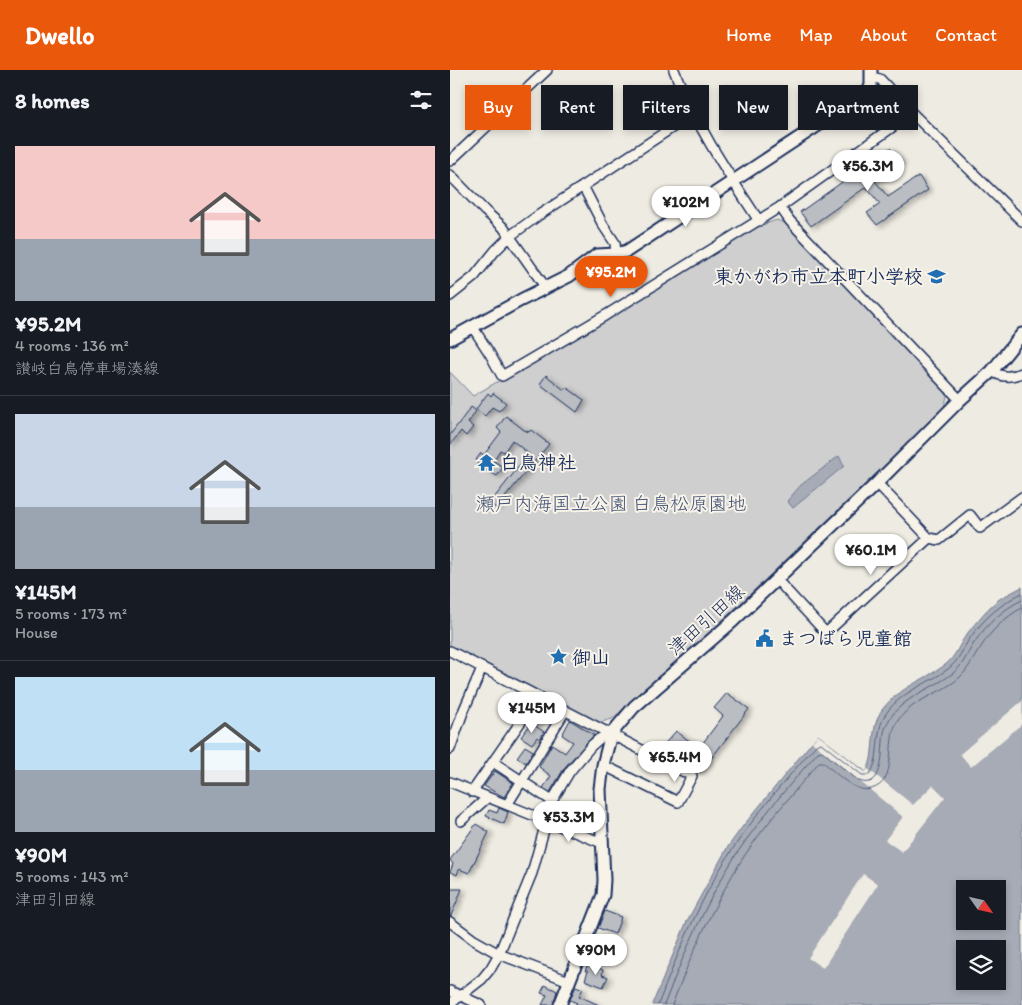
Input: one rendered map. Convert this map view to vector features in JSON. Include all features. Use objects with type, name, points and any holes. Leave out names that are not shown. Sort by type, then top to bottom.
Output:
[{"type":"main road","points":[[450,339],[569,276],[597,255],[616,254],[627,251],[866,93],[871,86],[871,73]]},
{"type":"main road","name":"津田引田線","points":[[560,1005],[602,895],[604,880],[600,789],[603,765],[611,734],[634,707],[733,622],[877,483],[960,400],[992,371],[1022,334]]},
{"type":"street","points":[[450,161],[547,70]]},
{"type":"street","points":[[674,70],[680,85]]},
{"type":"street","points":[[871,73],[886,85]]},
{"type":"street","points":[[918,119],[1022,221]]},
{"type":"street","points":[[450,296],[474,277],[494,251],[510,236],[669,130]]},
{"type":"street","points":[[702,130],[759,221]]},
{"type":"street","points":[[472,326],[502,376],[759,221],[888,130]]},
{"type":"street","points":[[450,174],[503,227],[546,288]]},
{"type":"street","points":[[583,186],[615,243],[616,254]]},
{"type":"street","points":[[780,207],[790,221],[960,400]]},
{"type":"street","points":[[992,371],[999,376],[1015,376],[1022,373]]},
{"type":"street","points":[[877,483],[930,538],[939,540],[970,516],[980,528],[1022,497]]},
{"type":"street","points":[[777,580],[826,633],[930,538]]},
{"type":"street","points":[[450,652],[692,776],[678,802],[603,765]]},
{"type":"street","points":[[450,749],[463,712],[482,668]]},
{"type":"street","points":[[472,792],[538,697]]},
{"type":"street","points":[[508,805],[565,711]]},
{"type":"street","points":[[450,1004],[482,979],[491,968],[499,954],[532,873],[545,820],[552,801],[570,771],[591,746],[599,739],[611,734]]},
{"type":"street","points":[[493,762],[552,801]]},
{"type":"street","points":[[450,782],[602,843]]},
{"type":"street","points":[[461,821],[488,798]]},
{"type":"street","points":[[451,926],[499,954],[569,981]]},
{"type":"street","points":[[450,990],[481,1005]]},
{"type":"green space","name":"瀬戸内海国立公園 白鳥松原園地","points":[[777,220],[789,225],[944,387],[947,397],[943,410],[704,638],[612,719],[598,723],[450,649],[450,372],[473,396],[756,227]]},
{"type":"water","points":[[839,456],[844,466],[793,508],[787,501],[801,485]]},
{"type":"water","points":[[1022,587],[1022,1005],[652,1005],[687,921],[727,848],[818,735],[866,772],[871,759],[877,721],[886,705],[901,691],[949,662],[979,619],[1001,598]]},
{"type":"pier","points":[[1022,701],[1022,724],[971,767],[960,754]]},
{"type":"pier","points":[[818,735],[865,772],[868,769],[913,805],[933,785],[945,797],[902,852],[885,840],[903,817],[812,742]]},
{"type":"pier","points":[[863,874],[878,884],[823,968],[808,958]]},
{"type":"building","points":[[890,148],[902,162],[875,181],[888,197],[919,176],[928,190],[877,225],[867,213],[880,204],[866,187],[811,226],[800,212]]},
{"type":"building","points":[[546,375],[564,390],[566,387],[584,400],[577,412],[540,384]]},
{"type":"building","points":[[488,393],[491,396],[493,393],[506,403],[499,411],[492,407],[485,416],[476,409]]},
{"type":"building","points":[[471,407],[476,411],[468,423],[473,427],[466,436],[461,431],[450,445],[450,435]]},
{"type":"building","points":[[506,416],[524,430],[529,432],[531,430],[549,444],[496,508],[490,503],[529,454],[512,440],[504,452],[500,450],[493,461],[503,467],[497,476],[477,464],[479,461],[476,460],[481,453],[484,455],[501,432],[497,428]]},
{"type":"building","points":[[727,693],[749,709],[700,773],[685,762],[683,764],[660,749],[676,731],[699,748],[723,716],[714,708]]},
{"type":"building","points":[[540,705],[548,709],[537,725],[530,720]]},
{"type":"building","points":[[570,720],[594,735],[565,767],[550,792],[543,788],[551,776],[539,767],[552,744],[565,753],[573,742],[562,735]]},
{"type":"building","points":[[531,723],[544,732],[540,739],[537,737],[532,744],[521,737]]},
{"type":"building","points":[[525,746],[533,751],[526,763],[517,757]]},
{"type":"building","points":[[495,771],[513,783],[504,797],[484,786]]},
{"type":"building","points":[[499,808],[508,812],[504,824],[486,816],[489,810],[497,813]]},
{"type":"building","points":[[476,824],[489,832],[469,873],[459,869],[457,875],[450,872],[453,864],[450,860]]},
{"type":"building","points":[[450,889],[462,889],[451,916],[450,916]]},
{"type":"building","points":[[605,911],[621,917],[615,934],[598,928]]},
{"type":"building","points":[[588,964],[603,970],[602,975],[608,977],[603,987],[585,980],[588,971],[585,971]]},
{"type":"building","points":[[545,985],[557,991],[553,1005],[542,1005],[547,995],[541,993]]},
{"type":"building","points":[[576,986],[583,989],[579,996],[599,1005],[575,1005],[577,1003],[570,1000]]},
{"type":"place","name":"東かがわ市立本町小学校","points":[[937,276]]},
{"type":"place","name":"白鳥神社","points":[[486,462]]},
{"type":"place","name":"まつばら児童館","points":[[765,638]]},
{"type":"place","name":"御山","points":[[558,657]]}]
